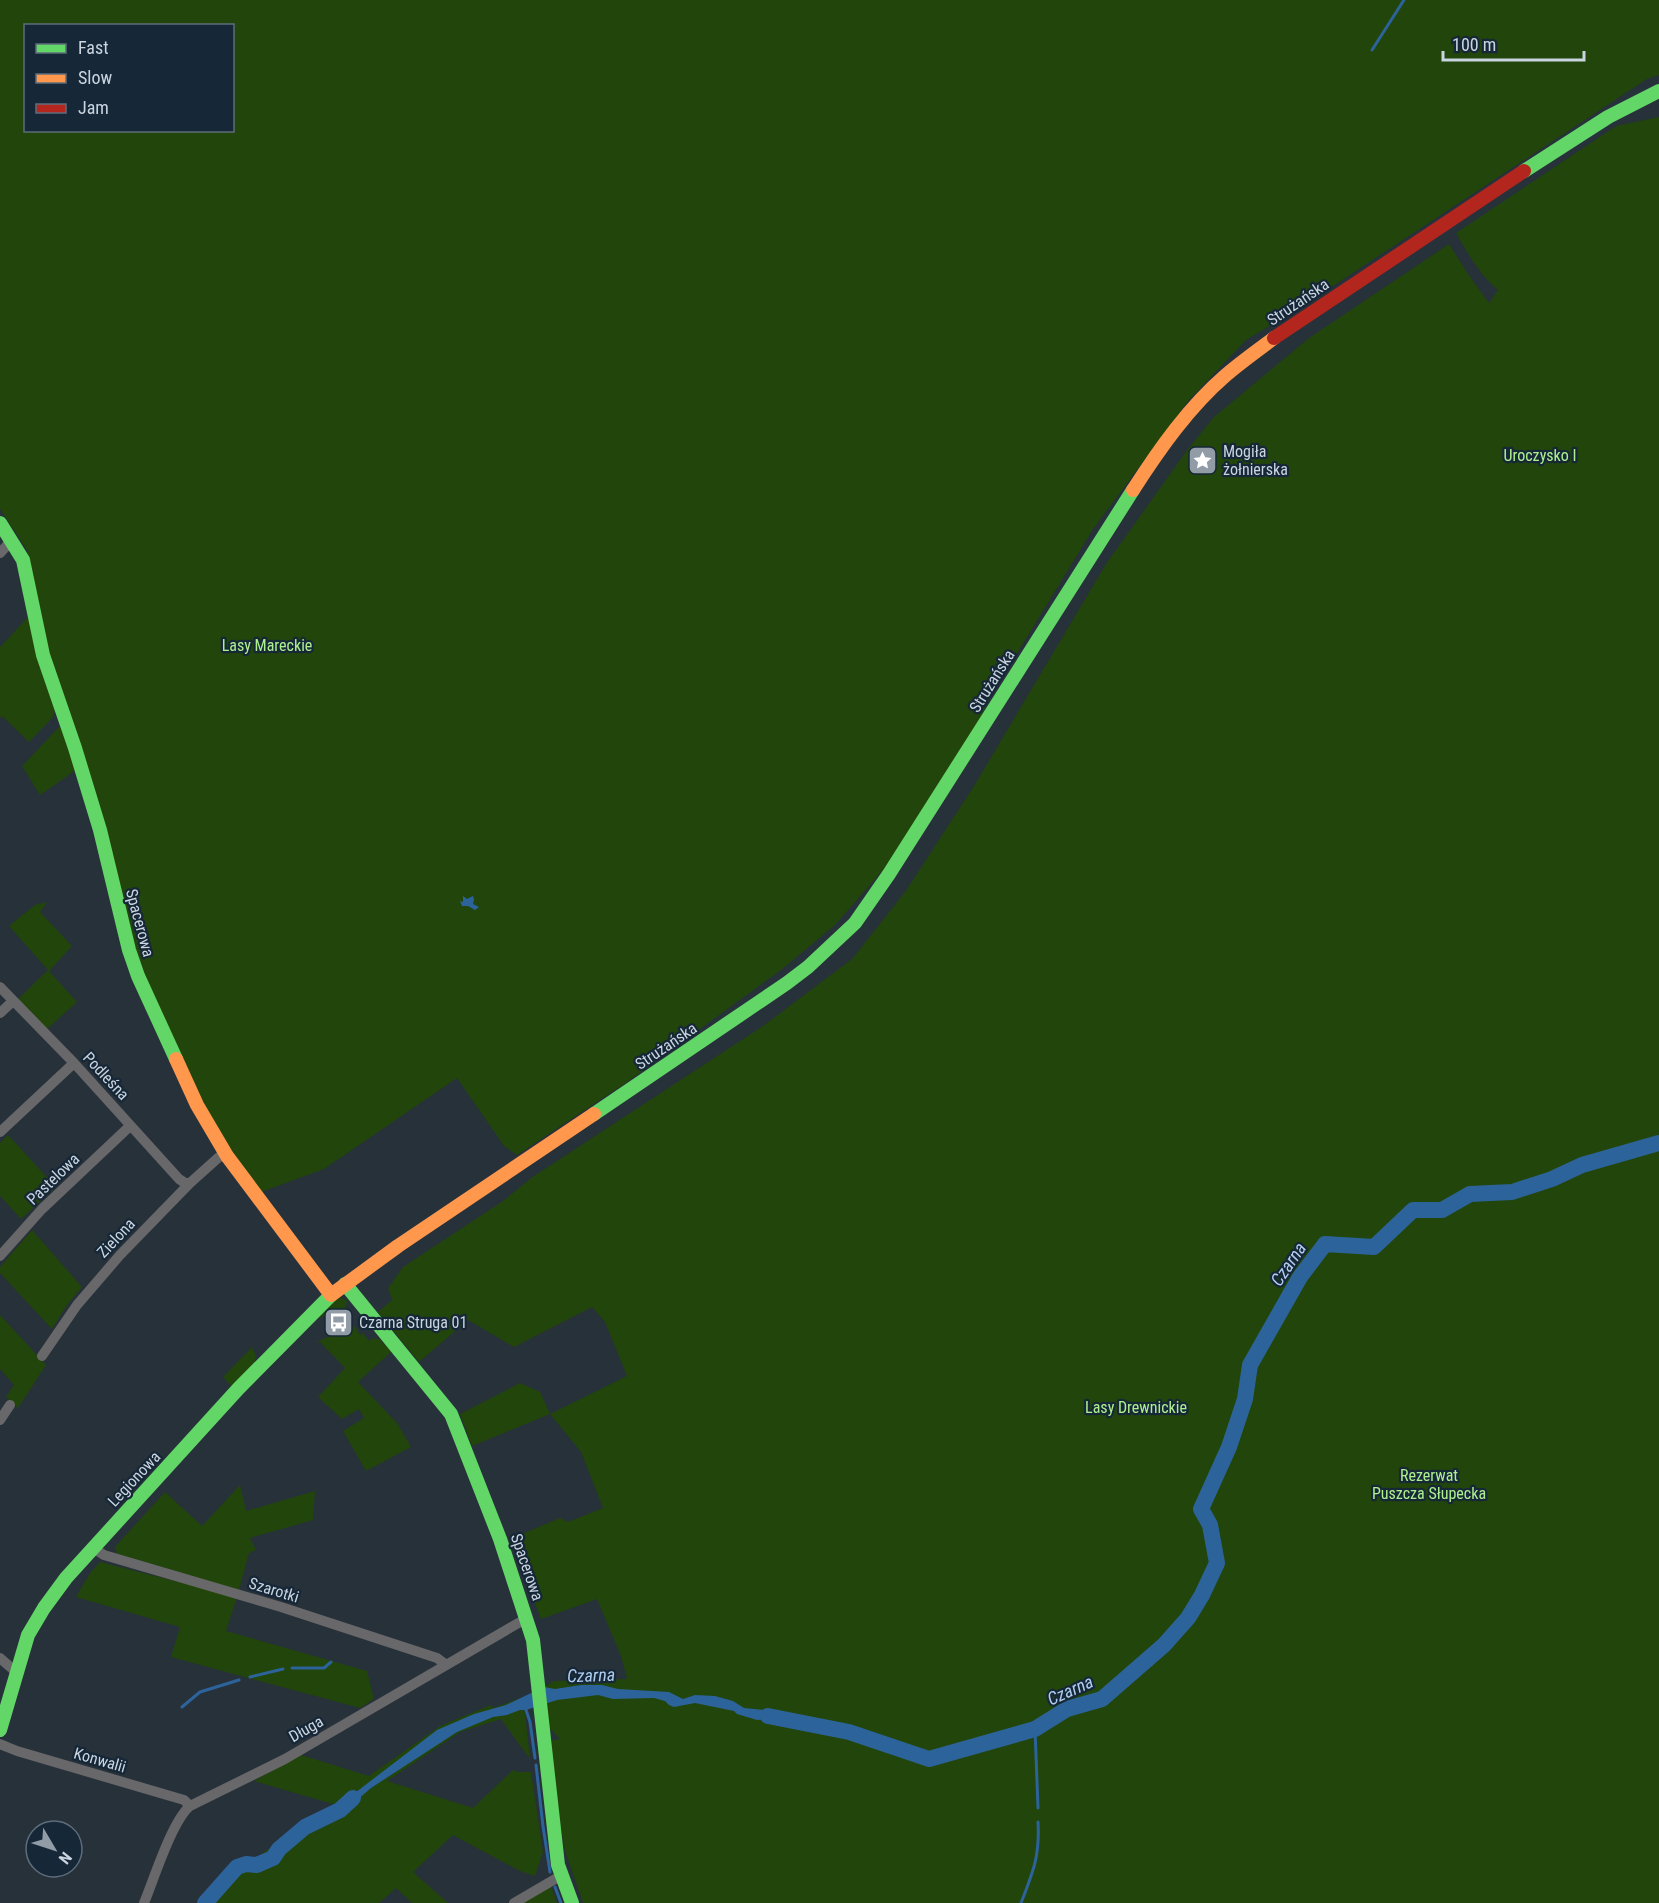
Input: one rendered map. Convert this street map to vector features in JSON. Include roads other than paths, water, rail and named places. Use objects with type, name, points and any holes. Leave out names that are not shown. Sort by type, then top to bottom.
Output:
[{"type":"main road","name":"Strużańska","points":[[345,1284],[787,983],[820,958],[841,937],[862,913],[889,874],[1158,451],[1194,407],[1225,376],[1282,332],[1563,146],[1608,117],[1659,91]]},
{"type":"main road","name":"Spacerowa","points":[[0,524],[23,560],[43,655],[88,789],[129,950],[138,976],[197,1105],[227,1156],[331,1295]]},
{"type":"main road","name":"Legionowa","points":[[0,1730],[28,1635],[66,1578],[261,1365],[345,1284]]},
{"type":"main road","name":"Spacerowa","points":[[345,1284],[451,1414],[485,1498],[527,1618],[536,1656],[558,1865],[572,1903]]},
{"type":"street","points":[[0,553],[11,541]]},
{"type":"street","name":"Podleśna","points":[[0,987],[179,1179],[190,1183]]},
{"type":"street","points":[[0,1013],[13,1001]]},
{"type":"street","points":[[0,1132],[74,1064]]},
{"type":"street","name":"Pastelowa","points":[[0,1256],[42,1209],[130,1126]]},
{"type":"street","name":"Zielona","points":[[42,1356],[77,1305],[120,1255],[190,1183],[219,1157],[227,1156]]},
{"type":"street","points":[[0,1420],[10,1405]]},
{"type":"street","name":"Szarotki","points":[[93,1548],[104,1555],[281,1607],[437,1658],[445,1664]]},
{"type":"street","name":"Długa","points":[[190,1806],[285,1759],[527,1618]]},
{"type":"street","points":[[0,1658],[16,1672]]},
{"type":"street","name":"Konwalii","points":[[0,1744],[184,1800],[190,1806]]},
{"type":"street","points":[[144,1903],[176,1827],[190,1806]]},
{"type":"street","points":[[514,1903],[562,1875]]},
{"type":"water","points":[[463,896],[467,899],[473,896],[473,904],[479,907],[475,910],[462,906],[460,901],[463,902]]},
{"type":"water","points":[[581,1685],[669,1692],[683,1699],[695,1695],[715,1696],[733,1701],[744,1708],[765,1710],[790,1718],[788,1724],[773,1719],[757,1720],[734,1711],[695,1703],[674,1707],[654,1698],[613,1699],[598,1695],[557,1700],[493,1717],[457,1732],[371,1788],[341,1814],[334,1809],[437,1730],[474,1714],[506,1705],[544,1687],[555,1689]]},
{"type":"waterway","points":[[1372,50],[1404,0]]},
{"type":"waterway","name":"Czarna","points":[[768,1716],[849,1732],[929,1759],[1035,1729],[1067,1709],[1102,1699],[1164,1645],[1188,1618],[1202,1595],[1217,1563],[1210,1525],[1201,1509],[1229,1447],[1245,1399],[1250,1365],[1300,1277],[1325,1244],[1374,1247],[1413,1210],[1442,1210],[1470,1194],[1512,1192],[1552,1179],[1582,1165],[1659,1143]]},
{"type":"waterway","points":[[292,1668],[324,1668],[331,1662]]},
{"type":"waterway","points":[[250,1677],[283,1669]]},
{"type":"waterway","points":[[182,1707],[200,1692],[239,1680]]},
{"type":"waterway","points":[[525,1707],[530,1722],[535,1758]]},
{"type":"waterway","points":[[1035,1729],[1038,1808]]},
{"type":"waterway","points":[[536,1765],[550,1872]]},
{"type":"waterway","name":"Czarna","points":[[205,1903],[237,1867],[246,1864],[257,1865],[273,1858],[279,1849],[305,1827],[340,1810],[353,1798]]},
{"type":"waterway","points":[[1021,1903],[1035,1864],[1038,1822]]},
{"type":"waterway","points":[[555,1887],[561,1903]]},
{"type":"place","name":"Mogiła żołnierska","points":[[1202,460]]},
{"type":"place","name":"Czarna Struga 01","points":[[338,1322]]},
{"type":"park label","name":"Uroczysko I","points":[[1540,455]]},
{"type":"park label","name":"Lasy Mareckie","points":[[267,645]]},
{"type":"park label","name":"Lasy Drewnickie","points":[[1136,1407]]},
{"type":"park label","name":"Rezerwat Puszcza Słupecka","points":[[1429,1484]]}]
